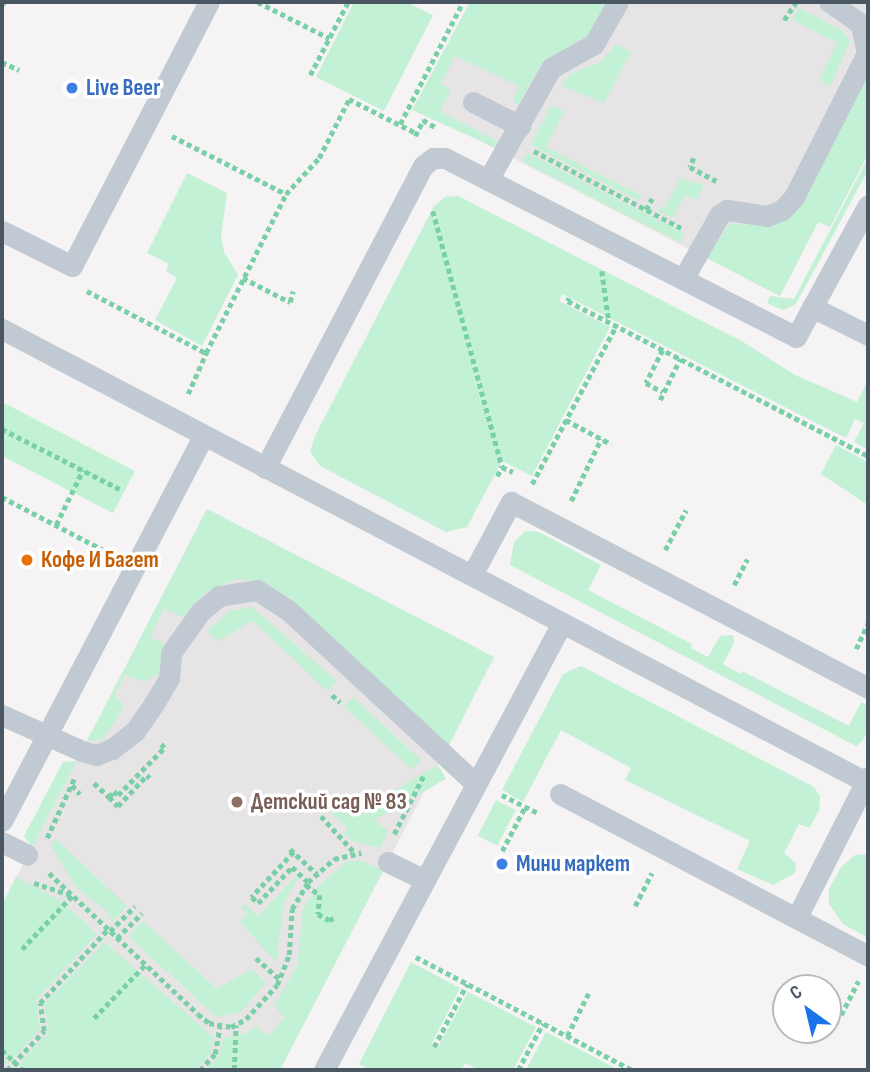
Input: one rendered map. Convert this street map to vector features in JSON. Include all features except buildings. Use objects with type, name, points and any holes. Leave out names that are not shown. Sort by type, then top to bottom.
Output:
[{"type":"lane","points":[[2,231],[72,266],[209,2]]},
{"type":"lane","points":[[488,180],[551,68],[594,44],[618,2]]},
{"type":"lane","points":[[682,279],[720,214],[727,210],[767,216],[782,210],[794,197],[867,53],[866,35],[858,20],[829,2]]},
{"type":"lane","points":[[473,102],[520,126]]},
{"type":"lane","points":[[265,468],[423,166],[433,158],[445,158],[796,337],[868,205]]},
{"type":"lane","points":[[812,307],[868,335]]},
{"type":"lane","points":[[2,329],[203,437],[867,780],[797,917]]},
{"type":"lane","points":[[2,821],[203,437]]},
{"type":"lane","points":[[472,575],[511,502],[868,688]]},
{"type":"lane","points":[[2,715],[83,760],[112,749],[135,732],[169,678],[171,653],[182,634],[219,596],[239,589],[257,590],[288,610],[475,783]]},
{"type":"lane","points":[[324,1070],[423,879],[562,623]]},
{"type":"lane","points":[[560,794],[797,917],[868,957]]},
{"type":"lane","points":[[2,842],[34,852]]},
{"type":"lane","points":[[388,862],[423,879]]},
{"type":"path","points":[[258,2],[329,38]]},
{"type":"path","points":[[310,75],[348,2]]},
{"type":"path","points":[[400,124],[463,2]]},
{"type":"path","points":[[785,20],[795,2]]},
{"type":"path","points":[[2,62],[19,71]]},
{"type":"path","points":[[185,400],[286,194],[319,158],[349,99],[416,133]]},
{"type":"path","points":[[165,132],[286,194]]},
{"type":"path","points":[[526,148],[688,232]]},
{"type":"path","points":[[694,158],[690,167],[728,187]]},
{"type":"path","points":[[710,191],[716,181]]},
{"type":"path","points":[[646,210],[652,198]]},
{"type":"path","points":[[425,216],[431,204],[502,467],[492,488]]},
{"type":"path","points":[[72,266],[84,290],[206,353]]},
{"type":"path","points":[[609,322],[601,266],[612,272]]},
{"type":"path","points":[[243,278],[290,302],[293,291]]},
{"type":"path","points":[[569,298],[568,301],[868,456]]},
{"type":"path","points":[[521,506],[616,326]]},
{"type":"path","points":[[663,350],[646,383],[663,393]]},
{"type":"path","points":[[660,400],[680,359]]},
{"type":"path","points":[[566,420],[611,443]]},
{"type":"path","points":[[2,429],[120,489]]},
{"type":"path","points":[[582,508],[567,500],[601,439]]},
{"type":"path","points":[[502,467],[544,488]]},
{"type":"path","points":[[56,525],[83,470]]},
{"type":"path","points":[[2,497],[115,556]]},
{"type":"path","points":[[665,551],[686,510]]},
{"type":"path","points":[[108,568],[121,544]]},
{"type":"path","points":[[653,545],[676,557]]},
{"type":"path","points":[[734,586],[747,559]]},
{"type":"path","points":[[722,580],[746,593]]},
{"type":"path","points":[[856,649],[868,623]]},
{"type":"path","points":[[843,643],[862,652]]},
{"type":"path","points":[[332,695],[340,702]]},
{"type":"path","points":[[109,797],[114,792],[118,795],[164,748],[159,738]]},
{"type":"path","points":[[391,841],[437,749]]},
{"type":"path","points":[[34,852],[83,760]]},
{"type":"path","points":[[83,760],[118,806],[147,775],[150,778]]},
{"type":"path","points":[[72,785],[80,794]]},
{"type":"path","points":[[502,850],[525,807]]},
{"type":"path","points":[[321,816],[355,853]]},
{"type":"path","points":[[317,874],[292,850],[252,897],[258,903],[292,867],[320,895],[318,914],[334,918]]},
{"type":"path","points":[[45,868],[198,1014],[220,1027],[236,1025],[264,1002],[279,979],[289,955],[292,909],[307,883],[334,859],[355,853],[365,854]]},
{"type":"path","points":[[635,906],[653,873]]},
{"type":"path","points":[[29,881],[52,892],[73,895]]},
{"type":"path","points":[[22,949],[73,895]]},
{"type":"path","points":[[7,1070],[44,1031],[40,1003],[133,907],[140,914],[117,937]]},
{"type":"path","points":[[411,955],[628,1069]]},
{"type":"path","points":[[256,958],[279,979]]},
{"type":"path","points":[[94,1018],[146,964]]},
{"type":"path","points":[[842,1012],[859,980]]},
{"type":"path","points":[[434,1047],[467,984]]},
{"type":"path","points":[[567,1036],[589,992]]},
{"type":"path","points":[[518,1070],[543,1023]]},
{"type":"path","points":[[234,1070],[236,1025]]},
{"type":"path","points":[[200,1070],[215,1054],[220,1027]]},
{"type":"path","points":[[2,1050],[23,1070]]},
{"type":"shaded area","points":[[471,2],[868,2],[868,154],[830,227],[818,222],[780,296],[416,108]]},
{"type":"shaded area","name":"Детский сад № 83","points":[[207,509],[494,657],[280,1070],[2,1070],[2,905]]},
{"type":"green space","points":[[354,2],[406,2],[433,15],[384,111],[316,77]]},
{"type":"green space","points":[[470,2],[607,2],[590,34],[543,61],[518,105],[513,100],[519,86],[455,56],[441,84],[451,90],[440,111],[497,141],[496,148],[412,110]]},
{"type":"green space","points":[[799,8],[843,31],[850,41],[831,86],[819,80],[837,43],[792,20]]},
{"type":"green space","points":[[617,44],[631,52],[604,103],[561,86],[570,74],[599,63]]},
{"type":"green space","points":[[868,76],[868,154],[830,227],[818,222],[780,296],[707,258],[729,224],[775,225],[793,214]]},
{"type":"green space","points":[[551,105],[564,112],[546,147],[642,196],[639,201],[531,145]]},
{"type":"green space","points":[[527,153],[685,233],[680,242],[522,162]]},
{"type":"green space","points":[[868,158],[868,170],[796,304],[783,310],[767,303],[770,296],[794,299]]},
{"type":"green space","points":[[187,173],[227,193],[221,237],[224,252],[238,275],[202,346],[155,320],[177,278],[166,271],[169,264],[147,253]]},
{"type":"green space","points":[[680,178],[704,185],[696,200],[685,195],[673,218],[658,211],[660,206],[665,208]]},
{"type":"green space","points":[[458,196],[743,342],[795,375],[857,402],[868,380],[868,450],[854,442],[864,423],[855,419],[846,438],[562,294],[559,301],[610,327],[532,476],[502,461],[467,527],[446,532],[320,466],[310,451],[316,434],[434,206],[445,197]]},
{"type":"green space","points":[[2,402],[135,471],[113,513],[2,456]]},
{"type":"green space","points":[[836,445],[868,462],[868,505],[821,474]]},
{"type":"green space","points":[[207,509],[494,657],[448,747],[291,599],[264,582],[237,579],[207,591],[182,617],[164,608],[150,637],[165,645],[160,673],[144,682],[125,675],[114,696],[124,705],[118,717],[103,739],[87,741]]},
{"type":"green space","points":[[525,531],[539,532],[601,565],[588,590],[692,644],[691,648],[708,657],[720,636],[733,635],[734,643],[723,664],[740,674],[742,671],[849,726],[861,702],[866,704],[868,729],[862,742],[856,746],[510,565],[514,542]]},
{"type":"green space","points":[[252,607],[337,681],[327,691],[253,621],[217,641],[207,631],[229,611]]},
{"type":"green space","points":[[581,666],[814,787],[820,796],[819,810],[810,828],[799,824],[784,853],[796,863],[795,873],[773,885],[737,869],[750,841],[625,780],[631,768],[561,730],[523,802],[502,790],[563,674]]},
{"type":"green space","points":[[353,697],[421,760],[412,770],[344,707]]},
{"type":"green space","points":[[77,761],[32,847],[24,836],[63,762]]},
{"type":"green space","points":[[438,765],[446,779],[372,821],[364,808]]},
{"type":"green space","points":[[496,800],[516,810],[497,846],[478,836]]},
{"type":"green space","points":[[352,803],[388,831],[380,848],[352,841],[344,833],[347,828],[330,812],[337,805],[344,811]]},
{"type":"green space","points":[[55,838],[127,906],[112,922],[107,911],[77,888],[51,846]]},
{"type":"green space","points":[[868,854],[868,938],[843,924],[829,904],[829,889],[842,866],[855,855]]},
{"type":"green space","points":[[348,861],[363,861],[383,871],[280,1070],[205,1070],[219,1056],[223,1038],[244,1034],[256,1026],[268,1036],[285,1017],[274,1006],[297,966],[303,909],[318,886]]},
{"type":"green space","points":[[296,876],[298,878],[284,903],[276,962],[240,922],[248,914],[241,908],[244,904],[258,916]]},
{"type":"green space","points":[[16,877],[61,901],[97,934],[36,1000],[40,1029],[15,1057],[9,1056],[2,1070],[2,905]]},
{"type":"green space","points":[[143,921],[217,989],[251,969],[266,983],[241,1012],[216,1017],[171,975],[170,969],[166,972],[129,936]]},
{"type":"green space","points":[[105,942],[213,1037],[211,1053],[195,1070],[19,1070],[21,1062],[49,1032],[44,1004]]},
{"type":"green space","points":[[411,962],[460,988],[431,1045],[437,1049],[468,992],[536,1027],[513,1070],[479,1070],[465,1063],[461,1070],[371,1070],[359,1064]]},
{"type":"green space","points":[[546,1032],[619,1070],[526,1070]]},
{"type":"place","name":"Live Beer","points":[[72,88]]},
{"type":"place","name":"Кофе И Багет","points":[[27,560]]},
{"type":"place","name":"Детский сад № 83","points":[[237,802]]},
{"type":"place","name":"Мини маркет","points":[[502,864]]}]
